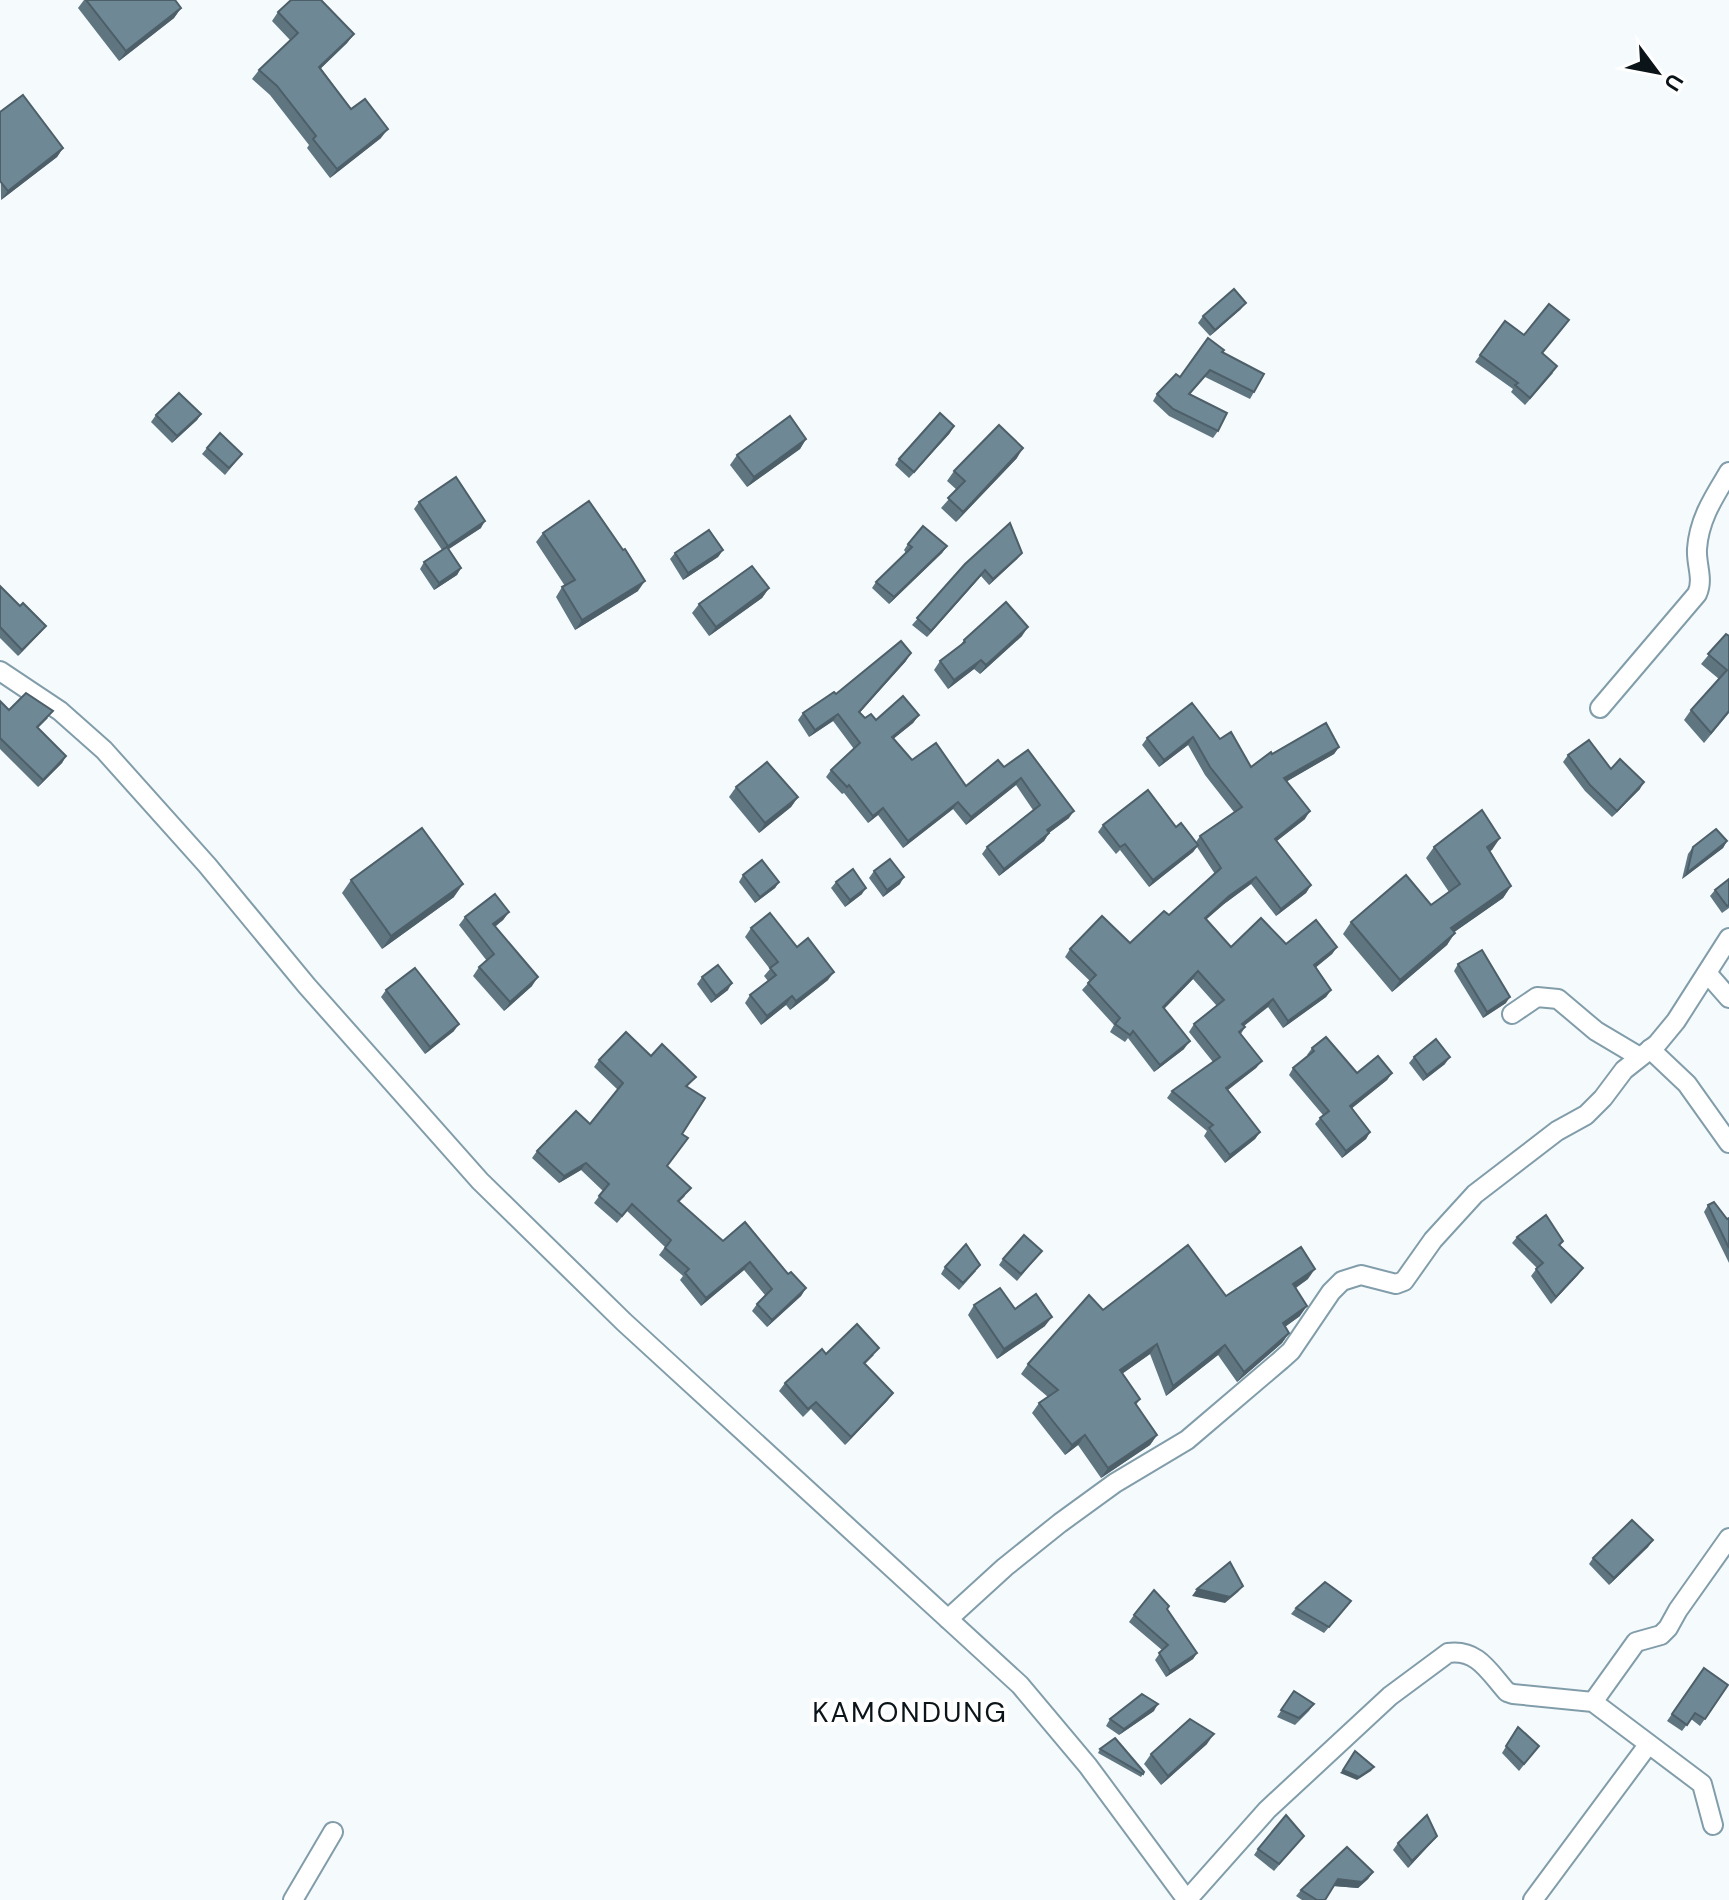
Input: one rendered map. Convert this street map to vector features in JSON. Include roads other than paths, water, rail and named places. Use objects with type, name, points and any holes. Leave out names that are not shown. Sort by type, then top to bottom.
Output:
[{"type":"street","points":[[1600,708],[1697,594],[1701,585],[1697,552],[1702,523],[1729,472]]},
{"type":"street","points":[[0,671],[60,711],[104,750],[480,1181],[624,1322],[1020,1685],[1088,1766],[1187,1900],[1267,1810],[1390,1696],[1448,1653],[1474,1656],[1507,1692],[1593,1702],[1702,1784],[1713,1825]]},
{"type":"street","points":[[948,1619],[1060,1523],[1115,1483],[1187,1440],[1281,1360],[1291,1351],[1331,1292],[1342,1281],[1361,1275],[1396,1284],[1404,1281],[1433,1240],[1475,1194],[1557,1131],[1586,1115],[1676,1021],[1729,938]]},
{"type":"street","points":[[1707,973],[1729,998]]},
{"type":"street","points":[[1512,1014],[1537,997],[1558,999],[1596,1031],[1644,1052],[1687,1084],[1729,1143]]},
{"type":"street","points":[[1593,1702],[1636,1642],[1661,1635],[1668,1628],[1729,1538]]},
{"type":"street","points":[[1533,1900],[1648,1745]]},
{"type":"street","points":[[293,1900],[333,1832]]},
{"type":"district","name":"KAMONDUNG","points":[[910,1712]]}]
